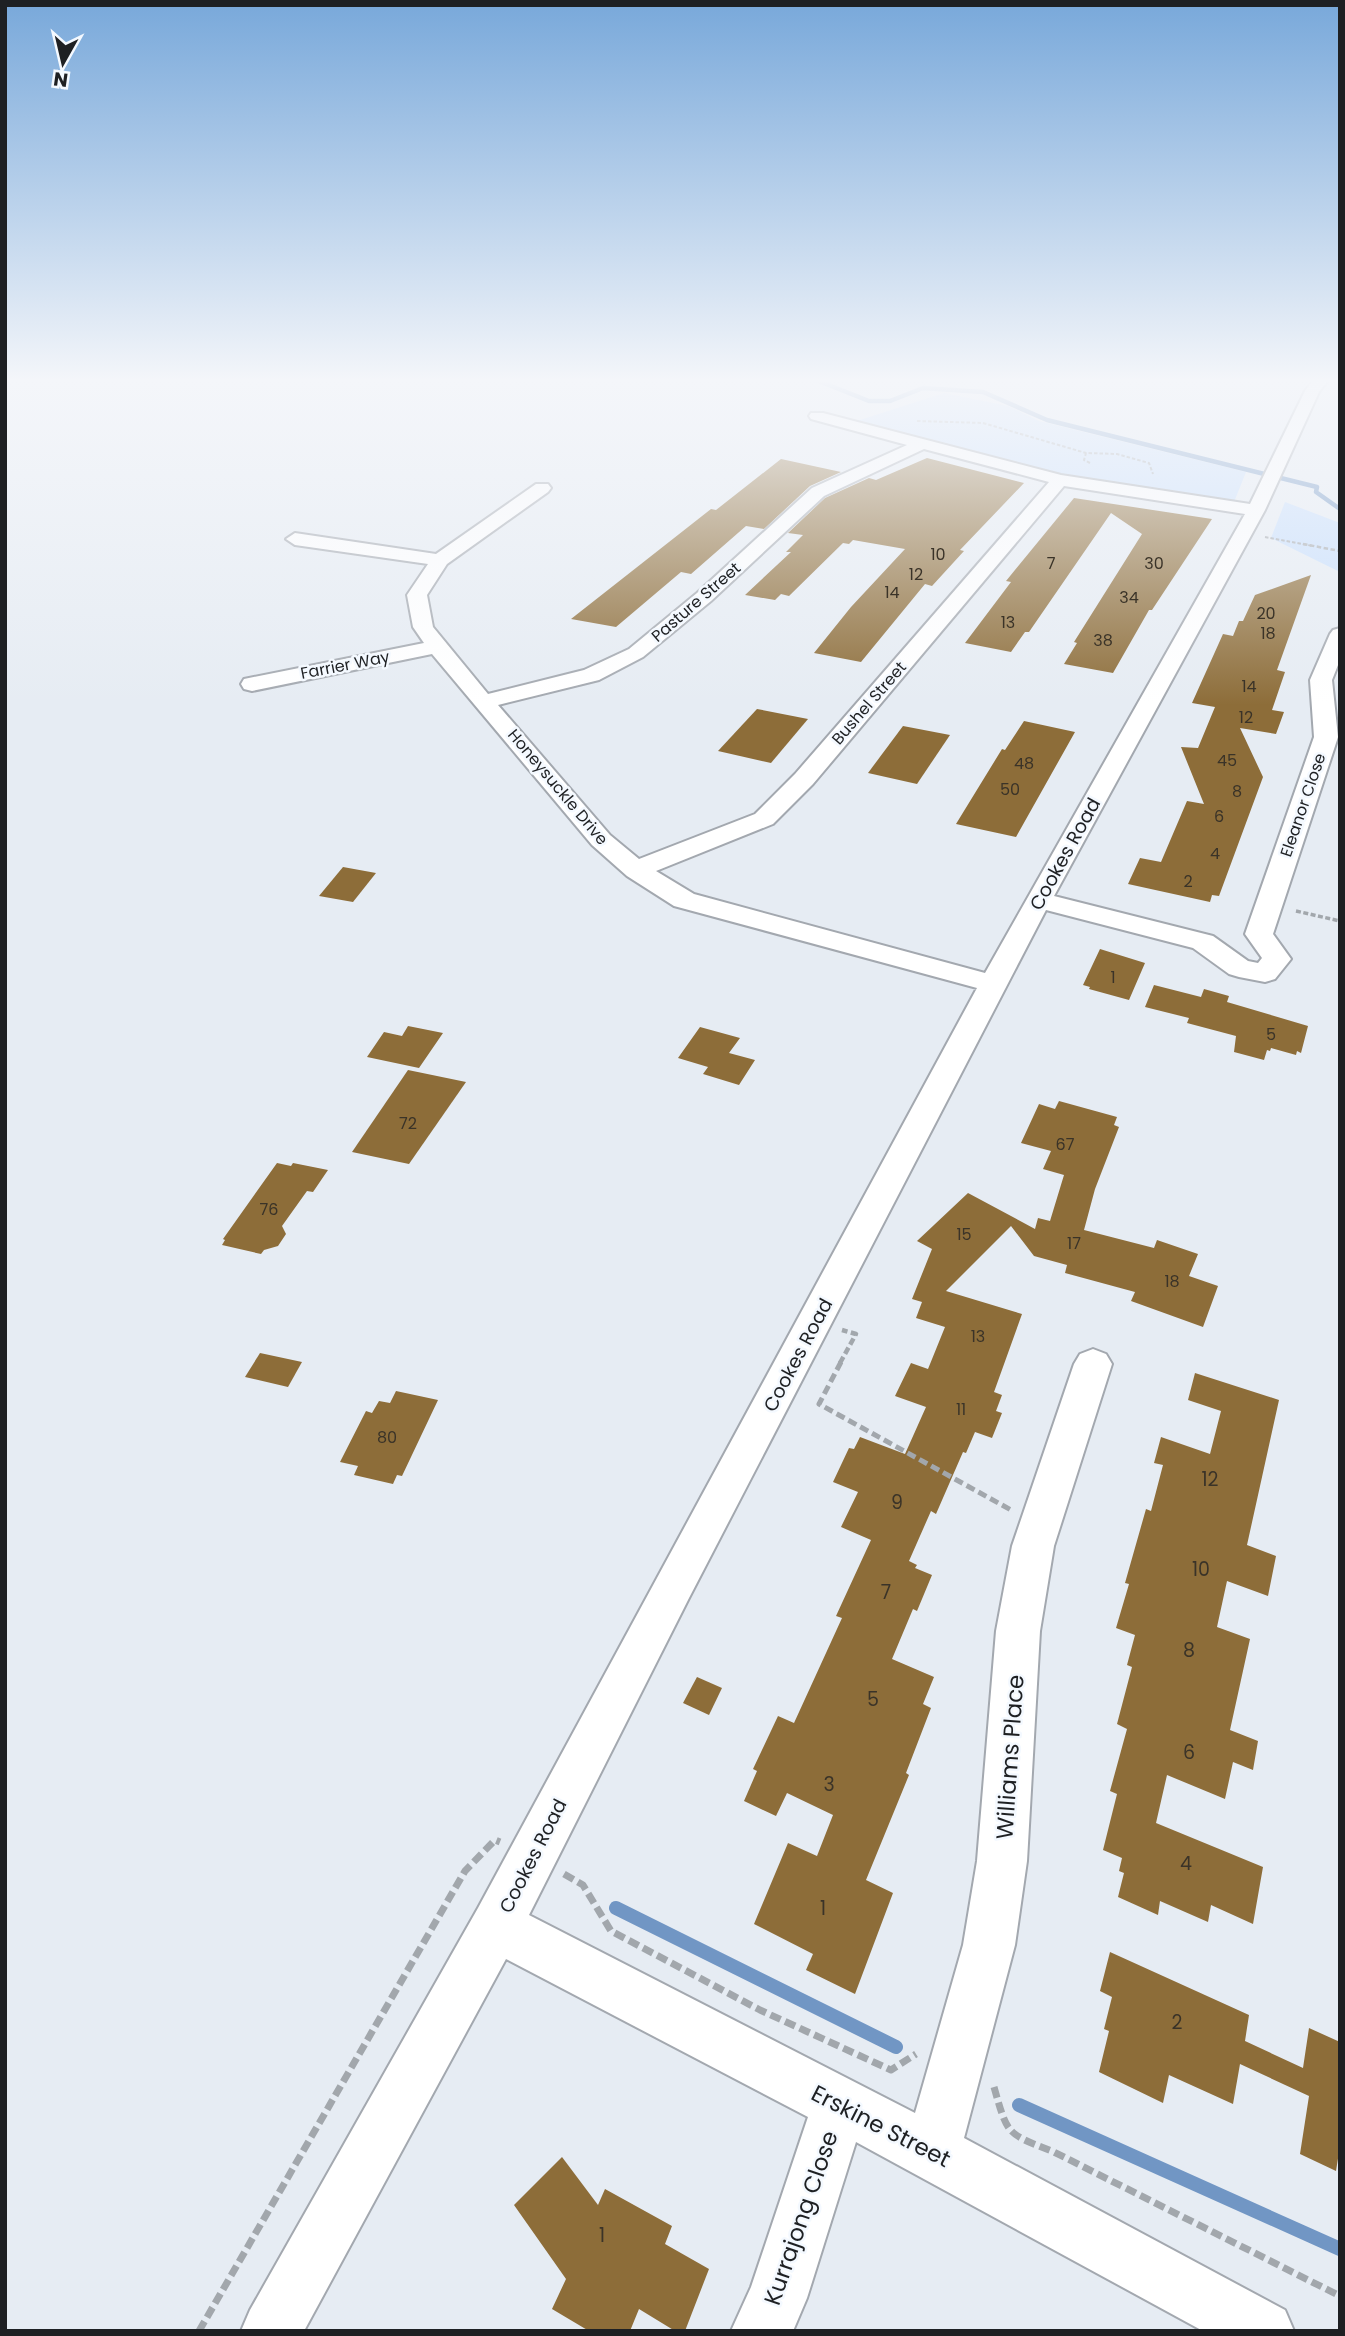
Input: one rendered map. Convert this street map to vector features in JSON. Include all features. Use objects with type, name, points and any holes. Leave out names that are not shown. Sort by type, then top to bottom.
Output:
[{"type":"street","name":"Pasture Street","points":[[485,701],[591,675],[636,653],[704,597],[818,492],[829,487]]},
{"type":"street","name":"Bushel Street","points":[[636,870],[764,819],[804,779],[1054,487]]},
{"type":"street","points":[[1106,487],[1256,510]]},
{"type":"street","name":"Cookes Road","points":[[271,2331],[496,1926],[1038,900],[1267,487]]},
{"type":"street","name":"Honeysuckle Drive","points":[[542,488],[440,560],[417,595],[423,627],[437,647],[601,841],[636,870],[684,900],[994,984]]},
{"type":"street","points":[[295,539],[440,560]]},
{"type":"street","name":"Eleanor Close","points":[[1259,934],[1326,737],[1321,680],[1340,634]]},
{"type":"street","name":"Farrier Way","points":[[252,684],[437,647]]},
{"type":"street","points":[[1038,900],[1203,942],[1239,968],[1265,972],[1277,959],[1259,934],[1203,942]]},
{"type":"street","name":"Williams Place","points":[[932,2152],[989,1945],[1002,1861],[1018,1631],[1033,1546],[1093,1364]]},
{"type":"street","name":"Erskine Street","points":[[496,1926],[932,2152],[1264,2331]]},
{"type":"street","name":"Kurrajong Close","points":[[761,2331],[777,2298],[840,2105]]},
{"type":"path","points":[[1262,536],[1340,551]]},
{"type":"path","points":[[1294,910],[1340,921]]},
{"type":"path","points":[[838,1328],[856,1334],[819,1404],[1002,1506],[1022,1514]]},
{"type":"path","points":[[199,2331],[465,1871],[495,1839],[510,1847]]},
{"type":"path","points":[[560,1872],[583,1885],[611,1931],[760,2010],[891,2070],[919,2053],[926,2056]]},
{"type":"path","points":[[985,2083],[995,2087],[1006,2128],[1023,2140],[1067,2158],[1340,2296]]},
{"type":"shaded area","points":[[1141,487],[1240,487],[1234,502]]},
{"type":"shaded area","points":[[1285,502],[1340,523],[1340,572],[1271,538]]},
{"type":"building","points":[[745,487],[809,487],[764,529],[746,526],[691,574],[681,572],[616,627],[571,619],[711,509],[716,510]]},
{"type":"building","points":[[849,487],[1020,487],[960,550],[964,551],[932,586],[925,584],[861,662],[814,653],[851,607],[905,549],[853,540],[849,544],[843,543],[789,596],[781,594],[775,600],[745,595],[791,552],[786,552],[803,535],[788,533],[825,498]]},
{"type":"building","points":[[1074,498],[1212,519],[1152,610],[1149,610],[1113,673],[1064,664],[1077,643],[1074,642],[1142,534],[1111,513],[1029,632],[1025,632],[1011,652],[965,643],[1011,582],[1006,581]]},
{"type":"building","points":[[1311,575],[1277,670],[1285,672],[1272,710],[1284,712],[1276,734],[1240,728],[1263,777],[1219,896],[1212,895],[1210,902],[1128,884],[1140,858],[1161,862],[1187,801],[1204,804],[1181,747],[1198,748],[1215,707],[1192,703],[1223,634],[1233,636],[1255,595]]},
{"type":"building","points":[[757,709],[808,719],[771,763],[718,751]]},
{"type":"building","points":[[1024,721],[1075,732],[1016,837],[956,824],[1002,749],[1005,750]]},
{"type":"building","points":[[903,726],[950,735],[917,784],[868,773]]},
{"type":"building","points":[[343,867],[376,873],[353,902],[319,896]]},
{"type":"building","points":[[1100,949],[1145,963],[1129,1000],[1083,985]]},
{"type":"building","points":[[1154,985],[1201,997],[1204,989],[1229,996],[1227,1002],[1308,1026],[1301,1053],[1297,1051],[1296,1055],[1271,1048],[1270,1051],[1267,1050],[1264,1060],[1234,1052],[1236,1036],[1187,1023],[1189,1018],[1145,1007]]},
{"type":"building","points":[[408,1026],[443,1033],[419,1068],[367,1057],[384,1032],[402,1036]]},
{"type":"building","points":[[700,1027],[740,1038],[729,1053],[755,1060],[739,1085],[703,1074],[708,1067],[678,1058]]},
{"type":"building","points":[[408,1070],[466,1082],[409,1164],[352,1152]]},
{"type":"building","points":[[1059,1101],[1117,1117],[1114,1125],[1119,1127],[1095,1189],[1084,1230],[1154,1248],[1157,1240],[1198,1254],[1189,1276],[1218,1286],[1203,1327],[1131,1301],[1135,1292],[1065,1273],[1067,1265],[1034,1256],[1011,1226],[946,1291],[1022,1314],[994,1392],[1002,1395],[996,1411],[1002,1413],[992,1438],[975,1432],[966,1453],[963,1452],[936,1514],[931,1511],[909,1561],[917,1565],[915,1568],[932,1575],[917,1611],[913,1609],[892,1659],[934,1677],[923,1704],[931,1708],[906,1773],[909,1775],[866,1880],[893,1893],[855,1994],[806,1970],[813,1954],[754,1924],[788,1843],[817,1856],[833,1815],[787,1793],[776,1816],[744,1801],[757,1771],[753,1769],[778,1716],[794,1723],[842,1618],[836,1616],[871,1540],[841,1527],[858,1492],[833,1482],[849,1448],[854,1449],[860,1437],[905,1454],[926,1407],[895,1396],[911,1363],[928,1369],[945,1327],[916,1318],[922,1302],[912,1299],[932,1249],[917,1241],[968,1193],[1035,1229],[1038,1218],[1050,1221],[1064,1175],[1043,1169],[1051,1151],[1021,1143],[1039,1104],[1055,1109]]},
{"type":"building","points":[[277,1163],[291,1166],[293,1163],[328,1170],[313,1192],[307,1191],[282,1226],[286,1234],[278,1246],[264,1250],[261,1254],[222,1245],[225,1240],[223,1239]]},
{"type":"building","points":[[260,1353],[302,1362],[288,1387],[245,1377]]},
{"type":"building","points":[[1195,1373],[1279,1400],[1247,1545],[1276,1556],[1268,1596],[1227,1581],[1217,1627],[1250,1639],[1230,1730],[1258,1741],[1253,1770],[1233,1762],[1225,1799],[1167,1775],[1156,1823],[1263,1867],[1253,1924],[1211,1905],[1208,1922],[1160,1901],[1158,1915],[1118,1897],[1124,1873],[1119,1871],[1122,1858],[1103,1850],[1117,1794],[1110,1791],[1127,1729],[1117,1724],[1132,1667],[1127,1665],[1135,1635],[1116,1628],[1129,1584],[1125,1583],[1146,1509],[1151,1511],[1163,1465],[1154,1463],[1161,1437],[1210,1454],[1221,1411],[1188,1400]]},
{"type":"building","points":[[396,1391],[438,1400],[402,1476],[397,1475],[393,1484],[354,1475],[358,1466],[340,1462],[366,1411],[372,1413],[379,1401],[390,1403]]},
{"type":"building","points":[[697,1677],[722,1688],[709,1715],[683,1703]]},
{"type":"building","points":[[1110,1952],[1249,2015],[1245,2041],[1303,2068],[1309,2028],[1340,2042],[1340,2146],[1336,2171],[1300,2154],[1309,2096],[1240,2064],[1233,2104],[1169,2075],[1163,2103],[1099,2072],[1109,2031],[1104,2029],[1112,1997],[1100,1991]]},
{"type":"building","points":[[562,2157],[598,2205],[605,2189],[672,2226],[665,2244],[709,2269],[685,2331],[675,2331],[639,2309],[630,2331],[589,2331],[552,2309],[566,2279],[514,2205]]},
{"type":"waterway","points":[[1317,487],[1316,492],[1340,509]]},
{"type":"waterway","points":[[616,1908],[896,2047]]},
{"type":"waterway","points":[[1019,2105],[1340,2249]]}]
